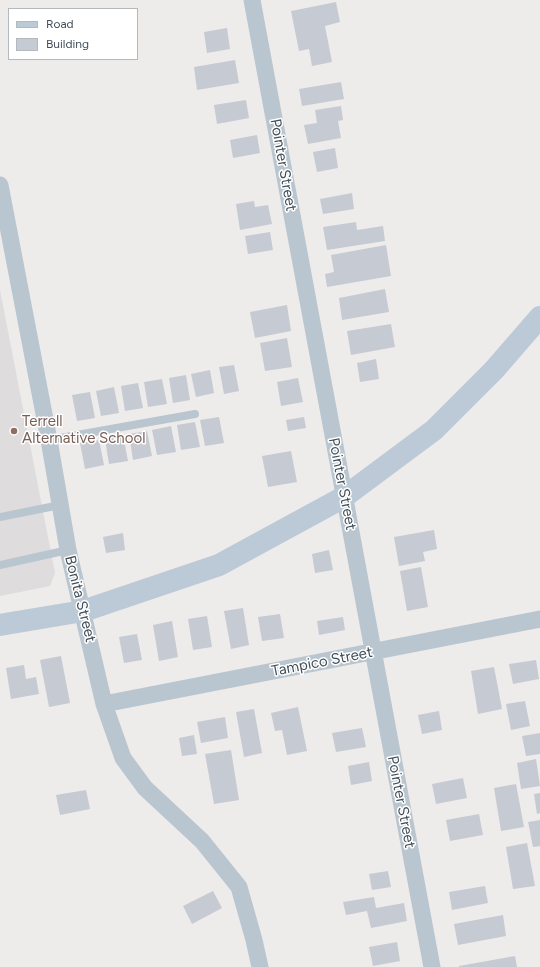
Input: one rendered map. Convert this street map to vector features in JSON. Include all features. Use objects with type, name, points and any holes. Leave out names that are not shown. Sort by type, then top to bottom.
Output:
[{"type":"main road","points":[[0,625],[83,611],[219,565],[344,497],[434,430],[494,370],[540,317]]},
{"type":"street","name":"Pointer Street","points":[[252,0],[432,967]]},
{"type":"street","name":"Bonita Street","points":[[0,185],[3,213],[49,440],[68,550],[104,704],[123,758],[145,788],[202,841],[239,888],[260,967]]},
{"type":"street","name":"Tampico Street","points":[[104,704],[540,619]]},
{"type":"lane","points":[[49,440],[195,414]]},
{"type":"lane","points":[[0,516],[60,504]]},
{"type":"lane","points":[[0,565],[68,550]]},
{"type":"shaded area","name":"Terrell Alternative School","points":[[0,290],[55,573],[50,586],[0,596]]},
{"type":"building","points":[[336,2],[340,22],[325,26],[332,62],[312,66],[309,49],[299,51],[291,11]]},
{"type":"building","points":[[227,28],[230,49],[207,53],[204,32]]},
{"type":"building","points":[[235,60],[239,83],[197,90],[194,67]]},
{"type":"building","points":[[341,82],[344,99],[302,106],[299,89]]},
{"type":"building","points":[[246,100],[249,118],[217,124],[214,105]]},
{"type":"building","points":[[341,106],[343,120],[338,121],[341,138],[308,144],[304,125],[317,123],[315,110]]},
{"type":"building","points":[[257,135],[260,153],[233,158],[230,140]]},
{"type":"building","points":[[335,148],[338,168],[317,172],[313,152]]},
{"type":"building","points":[[352,193],[354,209],[323,214],[320,199]]},
{"type":"building","points":[[254,201],[255,207],[268,205],[272,224],[240,230],[236,204]]},
{"type":"building","points":[[356,222],[357,230],[383,226],[385,241],[327,250],[323,227]]},
{"type":"building","points":[[270,232],[273,250],[248,254],[245,236]]},
{"type":"building","points":[[386,245],[391,276],[327,287],[325,274],[334,272],[331,255]]},
{"type":"building","points":[[385,289],[389,312],[342,320],[339,298]]},
{"type":"building","points":[[287,305],[291,331],[255,338],[250,312]]},
{"type":"building","points":[[391,324],[395,347],[351,355],[347,331]]},
{"type":"building","points":[[287,338],[292,367],[265,371],[260,343]]},
{"type":"building","points":[[376,359],[379,379],[360,382],[357,363]]},
{"type":"building","points":[[234,365],[239,391],[224,394],[219,367]]},
{"type":"building","points":[[210,370],[214,393],[196,397],[191,374]]},
{"type":"building","points":[[186,375],[190,400],[173,403],[169,378]]},
{"type":"building","points":[[298,378],[303,402],[281,406],[277,382]]},
{"type":"building","points":[[162,379],[167,404],[148,407],[144,382]]},
{"type":"building","points":[[138,383],[143,408],[125,411],[121,386]]},
{"type":"building","points":[[114,387],[119,413],[101,416],[96,391]]},
{"type":"building","points":[[90,392],[95,418],[77,421],[72,395]]},
{"type":"building","points":[[219,417],[224,443],[205,446],[200,420]]},
{"type":"building","points":[[304,417],[306,428],[288,431],[286,420]]},
{"type":"building","points":[[195,422],[200,447],[181,450],[177,425]]},
{"type":"building","points":[[171,426],[176,452],[157,455],[152,430]]},
{"type":"building","points":[[147,431],[152,456],[133,460],[129,434]]},
{"type":"building","points":[[123,435],[128,461],[109,464],[105,439]]},
{"type":"building","points":[[99,440],[104,465],[85,469],[80,443]]},
{"type":"building","points":[[291,451],[297,482],[268,487],[262,456]]},
{"type":"building","points":[[434,530],[437,549],[423,552],[425,561],[399,566],[394,537]]},
{"type":"building","points":[[123,533],[125,550],[106,553],[103,537]]},
{"type":"building","points":[[329,550],[333,570],[315,573],[312,554]]},
{"type":"building","points":[[421,567],[428,607],[407,611],[400,571]]},
{"type":"building","points":[[243,608],[249,645],[231,649],[224,611]]},
{"type":"building","points":[[280,614],[284,638],[262,641],[258,617]]},
{"type":"building","points":[[207,616],[212,647],[193,650],[188,619]]},
{"type":"building","points":[[343,617],[345,630],[319,635],[317,621]]},
{"type":"building","points":[[172,621],[178,657],[159,661],[153,625]]},
{"type":"building","points":[[137,634],[142,660],[124,663],[119,637]]},
{"type":"building","points":[[61,656],[70,703],[49,707],[40,660]]},
{"type":"building","points":[[536,660],[539,679],[513,684],[509,664]]},
{"type":"building","points":[[24,665],[26,679],[36,677],[39,694],[11,699],[6,668]]},
{"type":"building","points":[[494,667],[502,709],[478,714],[471,671]]},
{"type":"building","points":[[525,701],[530,726],[511,730],[506,704]]},
{"type":"building","points":[[298,707],[307,751],[287,755],[282,730],[275,731],[271,713]]},
{"type":"building","points":[[254,709],[262,753],[244,757],[236,712]]},
{"type":"building","points":[[439,711],[442,730],[422,734],[418,715]]},
{"type":"building","points":[[225,717],[228,738],[201,743],[197,722]]},
{"type":"building","points":[[362,728],[366,747],[336,752],[332,733]]},
{"type":"building","points":[[540,733],[540,754],[526,756],[522,736]]},
{"type":"building","points":[[194,735],[197,754],[182,756],[179,738]]},
{"type":"building","points":[[231,750],[239,800],[214,804],[205,754]]},
{"type":"building","points":[[536,759],[540,786],[521,789],[517,763]]},
{"type":"building","points":[[369,762],[372,781],[351,785],[348,766]]},
{"type":"building","points":[[463,778],[467,798],[436,804],[432,784]]},
{"type":"building","points":[[516,784],[524,827],[501,831],[494,788]]},
{"type":"building","points":[[86,790],[90,809],[60,815],[56,795]]},
{"type":"building","points":[[540,793],[540,813],[537,814],[534,794]]},
{"type":"building","points":[[479,814],[483,835],[450,841],[446,820]]},
{"type":"building","points":[[540,820],[540,846],[533,847],[528,822]]},
{"type":"building","points":[[527,843],[535,886],[513,889],[506,847]]},
{"type":"building","points":[[388,871],[391,887],[372,890],[369,874]]},
{"type":"building","points":[[485,886],[488,903],[452,910],[449,892]]},
{"type":"building","points":[[213,891],[222,908],[192,924],[183,906]]},
{"type":"building","points":[[374,897],[376,908],[404,903],[407,921],[371,928],[367,911],[346,915],[343,902]]},
{"type":"building","points":[[503,915],[506,936],[458,945],[454,924]]},
{"type":"building","points":[[397,942],[400,961],[373,966],[369,947]]},
{"type":"building","points":[[515,956],[517,967],[459,967],[459,966]]},
{"type":"place","name":"Terrell Alternative School","points":[[14,431]]}]
